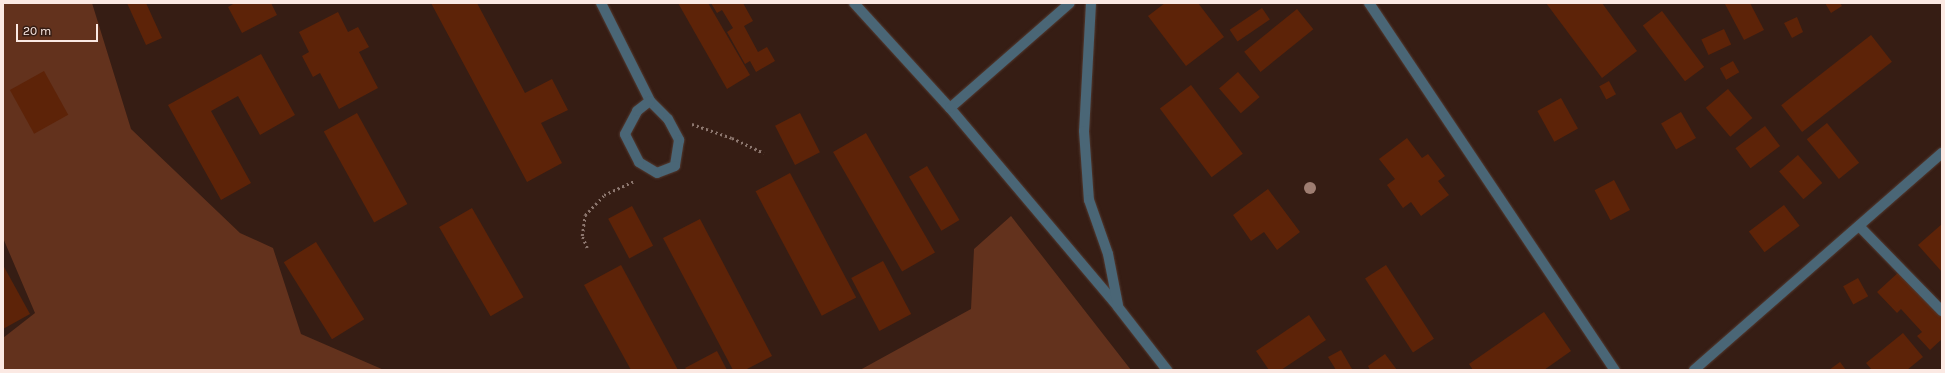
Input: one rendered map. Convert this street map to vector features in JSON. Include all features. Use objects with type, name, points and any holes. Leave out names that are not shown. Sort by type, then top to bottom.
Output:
[{"type":"street","points":[[602,3],[650,101],[668,119],[679,140],[675,166],[657,173],[639,162],[625,134],[637,111],[650,101]]},
{"type":"street","points":[[854,3],[950,108],[1118,307],[1167,370]]},
{"type":"street","points":[[950,108],[1070,3]]},
{"type":"street","points":[[1091,3],[1084,131],[1089,200],[1108,254],[1118,307]]},
{"type":"street","points":[[1369,3],[1615,370]]},
{"type":"street","points":[[1694,370],[1942,153]]},
{"type":"street","points":[[1859,226],[1942,311]]},
{"type":"path","points":[[668,119],[704,127],[764,153]]},
{"type":"path","points":[[587,248],[582,236],[586,215],[604,195],[627,184],[657,173]]},
{"type":"shaded area","points":[[3,3],[92,3],[131,129],[240,233],[273,248],[301,334],[384,370],[3,370],[3,338],[35,313],[3,238]]},
{"type":"shaded area","points":[[1011,216],[1131,370],[860,370],[971,309],[974,249]]},
{"type":"building","points":[[127,3],[146,3],[162,38],[146,45]]},
{"type":"building","points":[[235,3],[271,3],[277,15],[242,33],[228,7]]},
{"type":"building","points":[[431,3],[477,3],[525,93],[552,79],[568,110],[541,123],[562,163],[527,182]]},
{"type":"building","points":[[678,3],[708,3],[750,75],[727,89]]},
{"type":"building","points":[[711,3],[743,3],[753,21],[744,26],[758,52],[767,47],[775,61],[756,72],[750,61],[745,64],[727,32],[733,28],[722,10],[717,13]]},
{"type":"building","points":[[1165,3],[1198,3],[1224,37],[1186,66],[1148,16]]},
{"type":"building","points":[[1546,3],[1602,3],[1637,51],[1602,78]]},
{"type":"building","points":[[1750,3],[1764,30],[1744,40],[1725,4]]},
{"type":"building","points":[[1825,3],[1840,3],[1842,6],[1831,13]]},
{"type":"building","points":[[1262,8],[1270,20],[1237,41],[1230,30]]},
{"type":"building","points":[[1297,9],[1313,29],[1261,72],[1244,52]]},
{"type":"building","points":[[1662,11],[1704,67],[1685,81],[1643,25]]},
{"type":"building","points":[[338,12],[348,32],[358,27],[369,47],[359,52],[378,88],[339,109],[320,73],[313,77],[302,56],[309,52],[299,32]]},
{"type":"building","points":[[1797,17],[1803,32],[1792,38],[1784,23]]},
{"type":"building","points":[[1724,29],[1731,44],[1709,55],[1701,40]]},
{"type":"building","points":[[1871,35],[1892,62],[1802,132],[1781,105]]},
{"type":"building","points":[[261,54],[295,115],[260,135],[238,96],[211,111],[251,183],[221,200],[168,105]]},
{"type":"building","points":[[1733,61],[1739,72],[1726,80],[1720,68]]},
{"type":"building","points":[[44,71],[68,115],[34,134],[10,90]]},
{"type":"building","points":[[1238,72],[1260,97],[1241,113],[1219,88]]},
{"type":"building","points":[[1609,81],[1616,94],[1606,99],[1599,86]]},
{"type":"building","points":[[1191,85],[1243,154],[1212,177],[1160,108]]},
{"type":"building","points":[[1728,89],[1752,118],[1730,137],[1706,108]]},
{"type":"building","points":[[1561,98],[1578,129],[1554,142],[1537,111]]},
{"type":"building","points":[[1681,112],[1696,138],[1676,149],[1661,124]]},
{"type":"building","points":[[357,113],[407,204],[374,222],[324,131]]},
{"type":"building","points":[[800,113],[820,152],[795,165],[775,126]]},
{"type":"building","points":[[1827,123],[1859,163],[1839,179],[1807,139]]},
{"type":"building","points":[[1765,126],[1780,146],[1750,168],[1735,148]]},
{"type":"building","points":[[866,133],[935,253],[902,272],[833,152]]},
{"type":"building","points":[[1407,138],[1422,158],[1428,154],[1445,176],[1438,181],[1449,195],[1421,216],[1411,202],[1403,208],[1387,185],[1395,179],[1379,159]]},
{"type":"building","points":[[1798,155],[1822,183],[1803,199],[1779,171]]},
{"type":"building","points":[[927,166],[959,220],[941,231],[909,177]]},
{"type":"building","points":[[790,173],[856,297],[822,316],[756,191]]},
{"type":"building","points":[[1614,180],[1630,210],[1611,220],[1595,190]]},
{"type":"building","points":[[1268,189],[1300,232],[1277,250],[1264,232],[1251,241],[1233,215]]},
{"type":"building","points":[[1784,205],[1800,226],[1765,252],[1749,231]]},
{"type":"building","points":[[632,206],[653,246],[629,258],[608,219]]},
{"type":"building","points":[[472,208],[524,297],[491,316],[439,227]]},
{"type":"building","points":[[700,219],[772,356],[745,370],[733,370],[663,238]]},
{"type":"building","points":[[1942,224],[1942,272],[1918,245]]},
{"type":"building","points":[[316,242],[364,319],[332,339],[284,262]]},
{"type":"building","points":[[883,261],[911,314],[879,331],[851,278]]},
{"type":"building","points":[[3,265],[30,314],[3,329]]},
{"type":"building","points":[[621,265],[678,370],[631,370],[584,285]]},
{"type":"building","points":[[1386,265],[1434,339],[1413,352],[1365,279]]},
{"type":"building","points":[[1901,270],[1942,315],[1942,339],[1930,350],[1917,336],[1922,332],[1901,309],[1897,313],[1877,292]]},
{"type":"building","points":[[1858,278],[1868,296],[1853,305],[1843,286]]},
{"type":"building","points":[[1544,312],[1571,351],[1544,370],[1473,370],[1469,364]]},
{"type":"building","points":[[1309,315],[1326,340],[1281,370],[1269,370],[1256,351]]},
{"type":"building","points":[[1903,333],[1923,357],[1907,370],[1872,370],[1866,363]]},
{"type":"building","points":[[1341,350],[1352,369],[1336,370],[1328,357]]},
{"type":"building","points":[[717,351],[727,370],[687,370],[685,368]]},
{"type":"building","points":[[1385,354],[1397,370],[1370,370],[1368,366]]},
{"type":"building","points":[[1840,362],[1846,370],[1829,370]]}]
